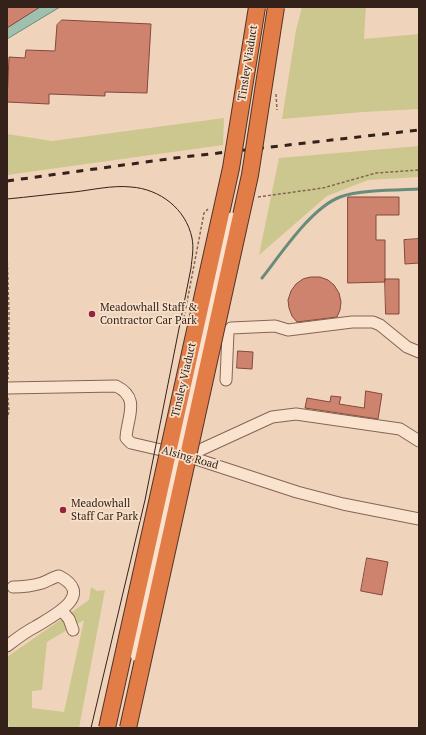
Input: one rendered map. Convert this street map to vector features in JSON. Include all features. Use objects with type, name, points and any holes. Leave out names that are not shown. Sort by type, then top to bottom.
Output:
[{"type":"highway","name":"Tinsley Viaduct","points":[[107,728],[231,168],[257,7]]},
{"type":"highway","name":"Tinsley Viaduct","points":[[113,728],[235,169],[262,7]]},
{"type":"highway","name":"Tinsley Viaduct","points":[[128,728],[250,175],[276,7]]},
{"type":"highway","points":[[134,728],[255,175],[283,7]]},
{"type":"street","points":[[120,728],[243,172],[269,7]]},
{"type":"street","points":[[226,380],[228,332],[231,328],[275,326],[288,330],[352,322],[373,322],[380,325],[407,347],[419,352]]},
{"type":"street","name":"Alsing Road","points":[[7,388],[116,386],[123,389],[128,395],[132,405],[126,438],[131,444],[187,456],[312,496],[343,504],[419,519]]},
{"type":"street","points":[[187,456],[272,418],[296,414],[400,429],[419,441]]},
{"type":"street","points":[[7,646],[33,628],[62,611],[72,598],[73,590],[69,580],[59,576],[29,586],[13,587]]},
{"type":"street","points":[[62,611],[69,619],[73,630]]},
{"type":"path","points":[[7,252],[7,388],[9,411],[7,420]]},
{"type":"shaded area","points":[[40,7],[60,7],[7,39],[7,28]]},
{"type":"shaded area","points":[[302,7],[366,7],[364,39],[419,34],[419,109],[282,119],[296,30]]},
{"type":"shaded area","points":[[224,118],[223,145],[7,175],[7,134],[52,141]]},
{"type":"shaded area","points":[[419,146],[419,177],[368,180],[327,196],[259,255],[279,158]]},
{"type":"shaded area","points":[[91,587],[97,591],[105,590],[79,728],[9,728],[7,713],[7,657],[89,600]],"holes":[[[84,620],[64,712],[32,708],[32,691],[42,690],[47,642]]]},
{"type":"building","points":[[7,7],[40,7],[7,28]]},
{"type":"building","points":[[62,20],[151,24],[147,93],[105,92],[105,96],[49,94],[49,104],[7,102],[9,57],[25,58],[26,50],[55,51],[57,25]]},
{"type":"building","points":[[348,197],[399,197],[399,215],[376,215],[376,240],[385,240],[385,282],[348,283]]},
{"type":"building","points":[[419,239],[419,263],[405,264],[404,240]]},
{"type":"building","points":[[320,277],[328,280],[334,285],[339,293],[341,302],[337,317],[297,322],[292,316],[288,300],[291,291],[296,284],[303,279]]},
{"type":"building","points":[[385,279],[399,279],[399,314],[386,314]]},
{"type":"building","points":[[238,351],[253,352],[252,369],[237,368]]},
{"type":"building","points":[[366,391],[382,394],[378,419],[305,408],[307,398],[330,402],[331,396],[341,397],[339,404],[364,408]]},
{"type":"building","points":[[367,558],[388,562],[382,595],[361,591]]},
{"type":"waterway","points":[[262,278],[297,233],[318,211],[329,203],[340,197],[357,193],[419,189]]},
{"type":"tram line","points":[[7,199],[109,187],[131,187],[142,189],[161,196],[170,202],[184,218],[192,238],[193,249],[191,268],[145,500],[91,728]]},
{"type":"railway","points":[[7,181],[175,158],[419,130]]},
{"type":"place","name":"Meadowhall Staff & Contractor Car Park","points":[[92,314]]},
{"type":"place","name":"Meadowhall Staff Car Park","points":[[63,510]]}]
